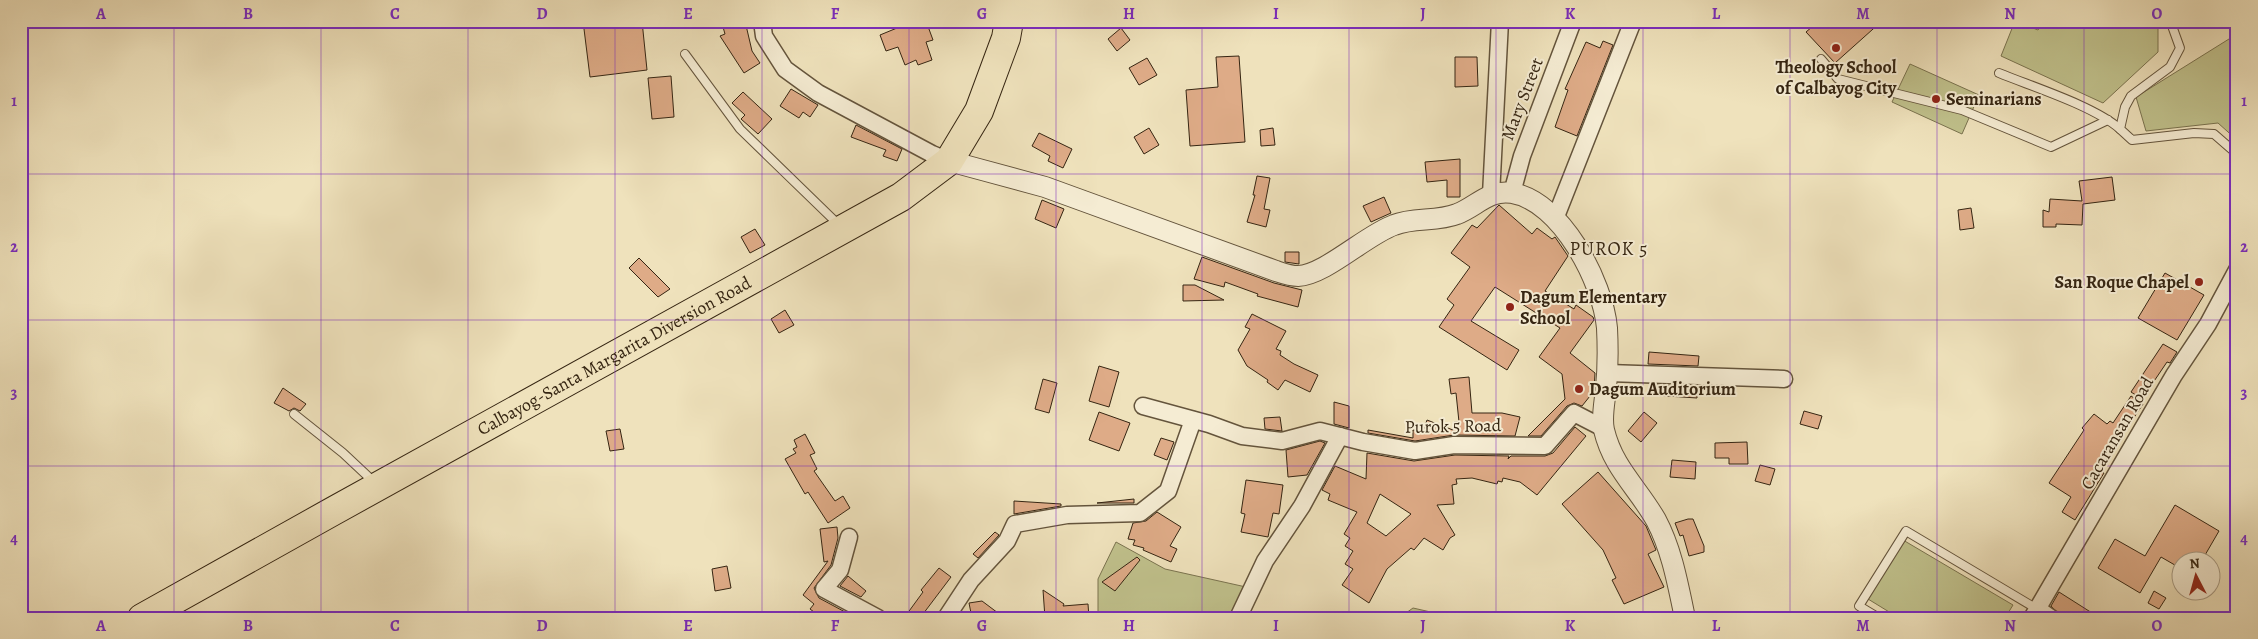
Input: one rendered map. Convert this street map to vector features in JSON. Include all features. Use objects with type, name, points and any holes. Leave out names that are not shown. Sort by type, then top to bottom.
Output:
[{"type":"highway","name":"Calbayog-Santa Margarita Diversion Road","points":[[142,618],[377,485],[901,197],[949,161],[979,111],[1006,38],[1009,21]]},
{"type":"street","points":[[762,21],[764,36],[785,69],[818,93],[932,154],[949,161],[1045,187],[1222,252],[1296,276],[1306,275],[1320,268],[1394,224],[1458,214],[1491,194],[1512,192],[1530,199],[1555,219],[1582,254],[1596,287],[1606,326],[1608,373],[1603,428],[1614,460],[1656,520],[1672,559],[1685,618]]},
{"type":"street","points":[[1491,194],[1500,21]]},
{"type":"street","name":"Mary Street","points":[[1512,192],[1522,156],[1573,21]]},
{"type":"street","points":[[1555,219],[1633,21]]},
{"type":"street","name":"Cacaransan Road","points":[[2040,615],[2174,375],[2208,324],[2237,270]]},
{"type":"street","points":[[1608,373],[1784,380]]},
{"type":"street","name":"Purok 5 Road","points":[[1143,406],[1242,436],[1282,441],[1320,431],[1415,451],[1454,445],[1545,446],[1574,413],[1603,428]]},
{"type":"street","points":[[946,618],[971,580],[1007,541],[1015,524],[1067,515],[1140,513],[1168,491],[1193,420]]},
{"type":"street","points":[[1238,618],[1265,561],[1302,506],[1340,436]]},
{"type":"street","points":[[849,536],[840,570],[824,589],[878,618]]},
{"type":"lane","points":[[2120,129],[2125,107],[2131,96],[2170,67],[2180,48],[2171,23],[2168,21]]},
{"type":"lane","points":[[685,54],[740,129],[843,229]]},
{"type":"lane","points":[[1821,59],[1838,78],[1848,82],[1962,110],[2051,147],[2108,120]]},
{"type":"lane","points":[[1999,73],[2108,120],[2132,140],[2194,133],[2214,134],[2237,154]]},
{"type":"lane","points":[[294,414],[343,453],[377,485]]},
{"type":"lane","points":[[1879,618],[1859,606],[1906,531],[2040,615]]},
{"type":"green space","points":[[2015,21],[2038,30],[2045,21],[2148,21],[2158,27],[2158,52],[2103,103],[2001,56]]},
{"type":"green space","points":[[2237,34],[2237,140],[2218,123],[2146,131],[2136,97]]},
{"type":"green space","name":"Seminarians","points":[[1910,64],[1979,95],[1962,134],[1892,102]]},
{"type":"green space","points":[[1903,540],[2013,605],[2005,618],[1899,618],[1868,599]]},
{"type":"green space","points":[[1116,542],[1165,569],[1246,587],[1232,618],[1098,618],[1098,579]]},
{"type":"green space","points":[[1413,608],[1457,618],[1399,618]]},
{"type":"building","points":[[583,21],[642,21],[647,70],[590,77]]},
{"type":"building","points":[[745,21],[752,51],[760,63],[744,73],[720,36],[725,34],[723,27]]},
{"type":"building","points":[[914,21],[926,21],[933,40],[926,42],[932,60],[918,65],[916,60],[905,65],[898,47],[886,51],[880,35]]},
{"type":"building","name":"Theology School of Calbayog City","points":[[1819,21],[1882,21],[1835,63],[1806,32]]},
{"type":"building","points":[[1121,28],[1130,40],[1117,51],[1108,39]]},
{"type":"building","points":[[1603,41],[1613,45],[1577,136],[1555,127],[1568,90],[1565,89],[1586,42],[1600,48]]},
{"type":"building","points":[[1239,56],[1245,142],[1190,146],[1186,90],[1218,87],[1216,57]]},
{"type":"building","points":[[1455,57],[1477,57],[1478,86],[1455,87]]},
{"type":"building","points":[[1147,58],[1157,75],[1139,85],[1129,68]]},
{"type":"building","points":[[671,76],[674,117],[652,119],[648,78]]},
{"type":"building","points":[[791,89],[818,105],[810,117],[803,112],[799,118],[780,106]]},
{"type":"building","points":[[743,92],[772,119],[758,134],[741,119],[745,115],[732,103]]},
{"type":"building","points":[[856,125],[902,149],[897,161],[883,156],[886,150],[851,137]]},
{"type":"building","points":[[1149,128],[1159,145],[1144,154],[1134,137]]},
{"type":"building","points":[[1273,128],[1275,145],[1261,146],[1260,130]]},
{"type":"building","points":[[1039,133],[1072,149],[1063,168],[1048,161],[1050,156],[1032,146]]},
{"type":"building","points":[[1460,159],[1460,197],[1447,197],[1447,180],[1427,182],[1425,162]]},
{"type":"building","points":[[1257,176],[1270,178],[1264,209],[1270,210],[1266,227],[1247,222],[1255,195],[1253,195]]},
{"type":"building","points":[[2112,177],[2115,200],[2083,204],[2082,225],[2056,224],[2056,227],[2043,227],[2043,210],[2049,212],[2050,199],[2082,201],[2079,181]]},
{"type":"building","points":[[1384,197],[1391,213],[1371,222],[1363,206]]},
{"type":"building","points":[[1042,200],[1064,209],[1056,228],[1035,219]]},
{"type":"building","points":[[1499,205],[1532,234],[1537,228],[1552,239],[1555,237],[1568,256],[1545,291],[1574,309],[1576,305],[1593,317],[1594,320],[1570,353],[1595,373],[1594,391],[1582,406],[1574,403],[1567,406],[1541,436],[1528,436],[1565,399],[1562,374],[1539,357],[1560,328],[1495,287],[1471,321],[1519,350],[1507,370],[1439,327],[1454,305],[1447,299],[1470,267],[1451,253],[1472,225],[1477,228]]},
{"type":"building","points":[[1971,208],[1974,228],[1960,230],[1958,210]]},
{"type":"building","points":[[755,229],[765,245],[750,253],[741,237]]},
{"type":"building","points":[[1285,252],[1299,252],[1299,264],[1285,262]]},
{"type":"building","points":[[1202,257],[1274,283],[1302,290],[1298,307],[1257,296],[1258,294],[1225,282],[1224,287],[1194,279]]},
{"type":"building","points":[[639,258],[670,289],[658,297],[629,268]]},
{"type":"building","points":[[2165,273],[2204,295],[2177,340],[2138,318]]},
{"type":"building","points":[[1183,285],[1195,285],[1224,300],[1183,301]]},
{"type":"building","points":[[785,310],[794,325],[779,333],[771,319]]},
{"type":"building","points":[[1252,314],[1286,331],[1276,349],[1281,351],[1280,355],[1294,364],[1318,375],[1310,392],[1285,380],[1278,390],[1267,382],[1268,380],[1247,366],[1238,350],[1250,329],[1245,327]]},
{"type":"building","points":[[2163,344],[2177,352],[2170,363],[2167,362],[2142,399],[2131,392]]},
{"type":"building","points":[[1649,352],[1699,356],[1698,366],[1648,364]]},
{"type":"building","points":[[1099,366],[1119,372],[1109,407],[1089,401]]},
{"type":"building","points":[[1469,377],[1472,413],[1502,413],[1520,417],[1515,436],[1454,435],[1415,441],[1368,433],[1368,430],[1413,438],[1413,430],[1423,431],[1427,420],[1453,430],[1454,422],[1459,422],[1456,393],[1451,394],[1449,379]]},
{"type":"building","points":[[1043,379],[1057,383],[1049,413],[1035,409]]},
{"type":"building","points":[[1653,385],[1697,386],[1697,398],[1652,395]]},
{"type":"building","points":[[283,388],[306,404],[300,411],[294,408],[289,411],[274,403]]},
{"type":"building","points":[[2131,396],[2143,404],[2117,443],[2113,440],[2095,468],[2104,473],[2075,520],[2062,512],[2071,497],[2049,483],[2084,430],[2082,428],[2094,414],[2107,424],[2110,421],[2113,423]]},
{"type":"building","points":[[1334,402],[1349,406],[1349,428],[1334,424]]},
{"type":"building","points":[[1804,411],[1822,416],[1818,429],[1800,424]]},
{"type":"building","points":[[1099,412],[1130,423],[1119,451],[1089,440]]},
{"type":"building","points":[[1644,412],[1657,423],[1641,442],[1628,431]]},
{"type":"building","points":[[1280,417],[1282,431],[1265,429],[1264,418]]},
{"type":"building","points":[[1575,427],[1586,436],[1537,495],[1520,482],[1503,478],[1502,482],[1498,481],[1497,484],[1472,478],[1456,479],[1457,484],[1452,485],[1454,504],[1437,505],[1455,535],[1450,538],[1443,550],[1424,538],[1414,550],[1411,548],[1387,569],[1369,603],[1342,585],[1353,569],[1345,564],[1353,551],[1345,546],[1350,538],[1344,534],[1357,512],[1328,500],[1330,494],[1322,490],[1335,466],[1366,479],[1367,453],[1414,461],[1455,455],[1509,456],[1508,459],[1511,456],[1545,456],[1553,453]],"holes":[[[1380,494],[1411,514],[1386,536],[1367,523]]]},
{"type":"building","points":[[620,429],[624,449],[610,451],[606,431]]},
{"type":"building","points":[[805,434],[815,453],[810,455],[817,469],[814,471],[835,501],[843,496],[850,508],[828,523],[808,492],[805,494],[785,459],[796,453],[793,449],[797,447],[794,440]]},
{"type":"building","points":[[1161,438],[1174,442],[1167,460],[1154,455]]},
{"type":"building","points":[[1320,441],[1325,443],[1307,475],[1288,477],[1286,450]]},
{"type":"building","points":[[1747,442],[1748,464],[1729,464],[1729,458],[1715,458],[1715,443]]},
{"type":"building","points":[[1672,460],[1696,462],[1695,479],[1670,477]]},
{"type":"building","points":[[1760,465],[1775,469],[1770,485],[1755,481]]},
{"type":"building","points":[[1598,472],[1646,526],[1656,550],[1648,554],[1664,587],[1624,604],[1612,580],[1616,578],[1603,550],[1562,504]]},
{"type":"building","points":[[1246,480],[1283,485],[1279,514],[1273,513],[1268,537],[1241,532],[1245,514],[1241,513]]},
{"type":"building","points":[[1134,499],[1134,503],[1097,503]]},
{"type":"building","points":[[1014,501],[1061,504],[1061,506],[1014,514]]},
{"type":"building","points":[[2175,505],[2219,531],[2207,552],[2170,552],[2170,562],[2161,557],[2140,593],[2098,568],[2115,539],[2145,556]]},
{"type":"building","points":[[1157,512],[1181,527],[1170,546],[1177,549],[1171,562],[1143,550],[1144,548],[1133,545],[1135,540],[1128,539],[1133,523],[1146,521]]},
{"type":"building","points":[[1693,519],[1704,546],[1704,552],[1689,556],[1683,535],[1680,536],[1675,523]]},
{"type":"building","points":[[837,527],[838,538],[831,565],[814,588],[819,598],[847,613],[843,618],[822,618],[810,609],[814,604],[803,595],[828,561],[824,562],[820,529]]},
{"type":"building","points":[[995,532],[999,535],[978,558],[973,554]]},
{"type":"building","points":[[1137,557],[1140,560],[1115,591],[1102,582]]},
{"type":"building","points":[[727,566],[731,588],[715,591],[712,569]]},
{"type":"building","points":[[939,568],[951,577],[920,618],[904,618],[923,592],[921,590]]},
{"type":"building","points":[[848,576],[866,591],[861,597],[840,586]]},
{"type":"building","points":[[1043,590],[1064,604],[1063,606],[1088,604],[1089,618],[1045,618]]},
{"type":"building","points":[[2154,591],[2166,598],[2159,609],[2148,603]]},
{"type":"building","points":[[2059,592],[2100,618],[2062,618],[2051,606]]},
{"type":"building","points":[[982,601],[998,613],[972,618],[969,603]]},
{"type":"place","name":"Theology School of Calbayog City","points":[[1836,48]]},
{"type":"place","name":"Seminarians","points":[[1936,99]]},
{"type":"place","name":"San Roque Chapel","points":[[2199,282]]},
{"type":"place","name":"Dagum Elementary School","points":[[1510,307]]},
{"type":"place","name":"Dagum Auditorium","points":[[1579,389]]},
{"type":"district","name":"PUROK 5","points":[[1609,248]]}]
